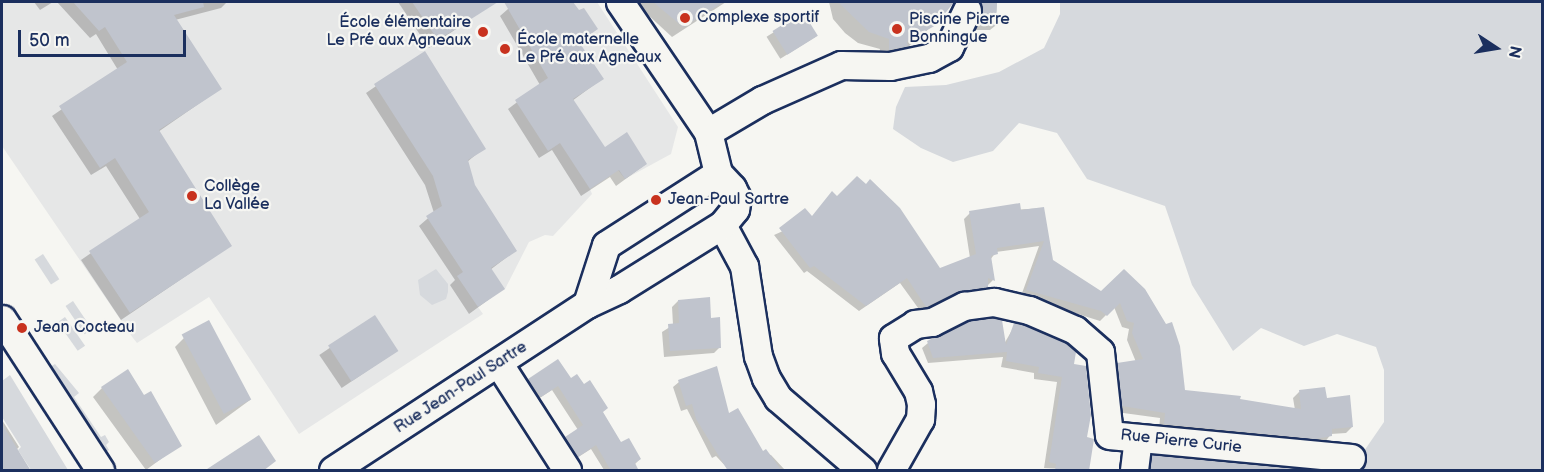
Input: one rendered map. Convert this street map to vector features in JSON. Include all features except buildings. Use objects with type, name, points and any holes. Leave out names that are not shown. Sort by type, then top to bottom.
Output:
[{"type":"street","points":[[620,2],[708,132],[762,100],[841,66],[890,66],[929,58],[949,46],[967,10]]},
{"type":"street","name":"Rue Jean-Paul Sartre","points":[[335,470],[587,304],[619,289],[722,225],[735,209],[737,198],[718,172],[708,132]]},
{"type":"street","points":[[587,304],[606,245],[718,172]]},
{"type":"street","points":[[722,225],[744,266],[758,356],[770,384],[778,398],[862,471]]},
{"type":"street","name":"Rue Pierre Curie","points":[[891,471],[920,419],[921,405],[918,391],[895,353],[893,338],[915,324],[932,322],[964,306],[994,302],[1029,310],[1075,330],[1100,352],[1109,435],[1351,458]]},
{"type":"street","points":[[2,319],[100,471]]},
{"type":"street","points":[[499,364],[567,471]]},
{"type":"street","points":[[1134,471],[1138,438]]},
{"type":"shaded area","points":[[2,2],[597,2],[678,127],[671,154],[625,179],[618,170],[590,189],[592,194],[553,236],[545,235],[529,242],[505,289],[478,307],[483,314],[299,434],[209,297],[137,343],[133,338],[2,146]]},
{"type":"shaded area","points":[[1060,2],[1542,2],[1542,470],[1351,470],[1384,422],[1384,370],[1376,347],[1337,334],[1304,346],[1261,328],[1233,351],[1192,285],[1165,206],[1087,179],[1057,133],[1019,123],[993,151],[953,162],[921,148],[893,129],[896,107],[905,87],[946,85],[999,72],[1044,48],[1060,14]]},
{"type":"shaded area","points":[[43,254],[59,279],[51,285],[35,259]]},
{"type":"shaded area","points":[[436,269],[448,284],[448,292],[446,299],[432,305],[420,295],[418,280]]},
{"type":"shaded area","points":[[73,301],[92,329],[85,334],[66,306]]},
{"type":"shaded area","points":[[65,317],[85,346],[78,351],[58,322]]},
{"type":"shaded area","points":[[55,364],[79,393],[74,397],[101,437],[105,435],[109,442],[106,445],[109,450],[100,456],[43,371]]},
{"type":"shaded area","points":[[10,375],[68,470],[31,470],[18,450],[21,447],[2,417],[2,381]]},
{"type":"place","name":"Complexe sportif","points":[[685,18]]},
{"type":"place","name":"Piscine Pierre Bonningue","points":[[897,29]]},
{"type":"place","name":"École élémentaire Le Pré aux Agneaux","points":[[483,32]]},
{"type":"place","name":"École maternelle Le Pré aux Agneaux","points":[[505,49]]},
{"type":"place","name":"Collège La Vallée","points":[[192,196]]},
{"type":"place","name":"Jean-Paul Sartre","points":[[656,200]]},
{"type":"place","name":"Jean Cocteau","points":[[22,328]]}]
